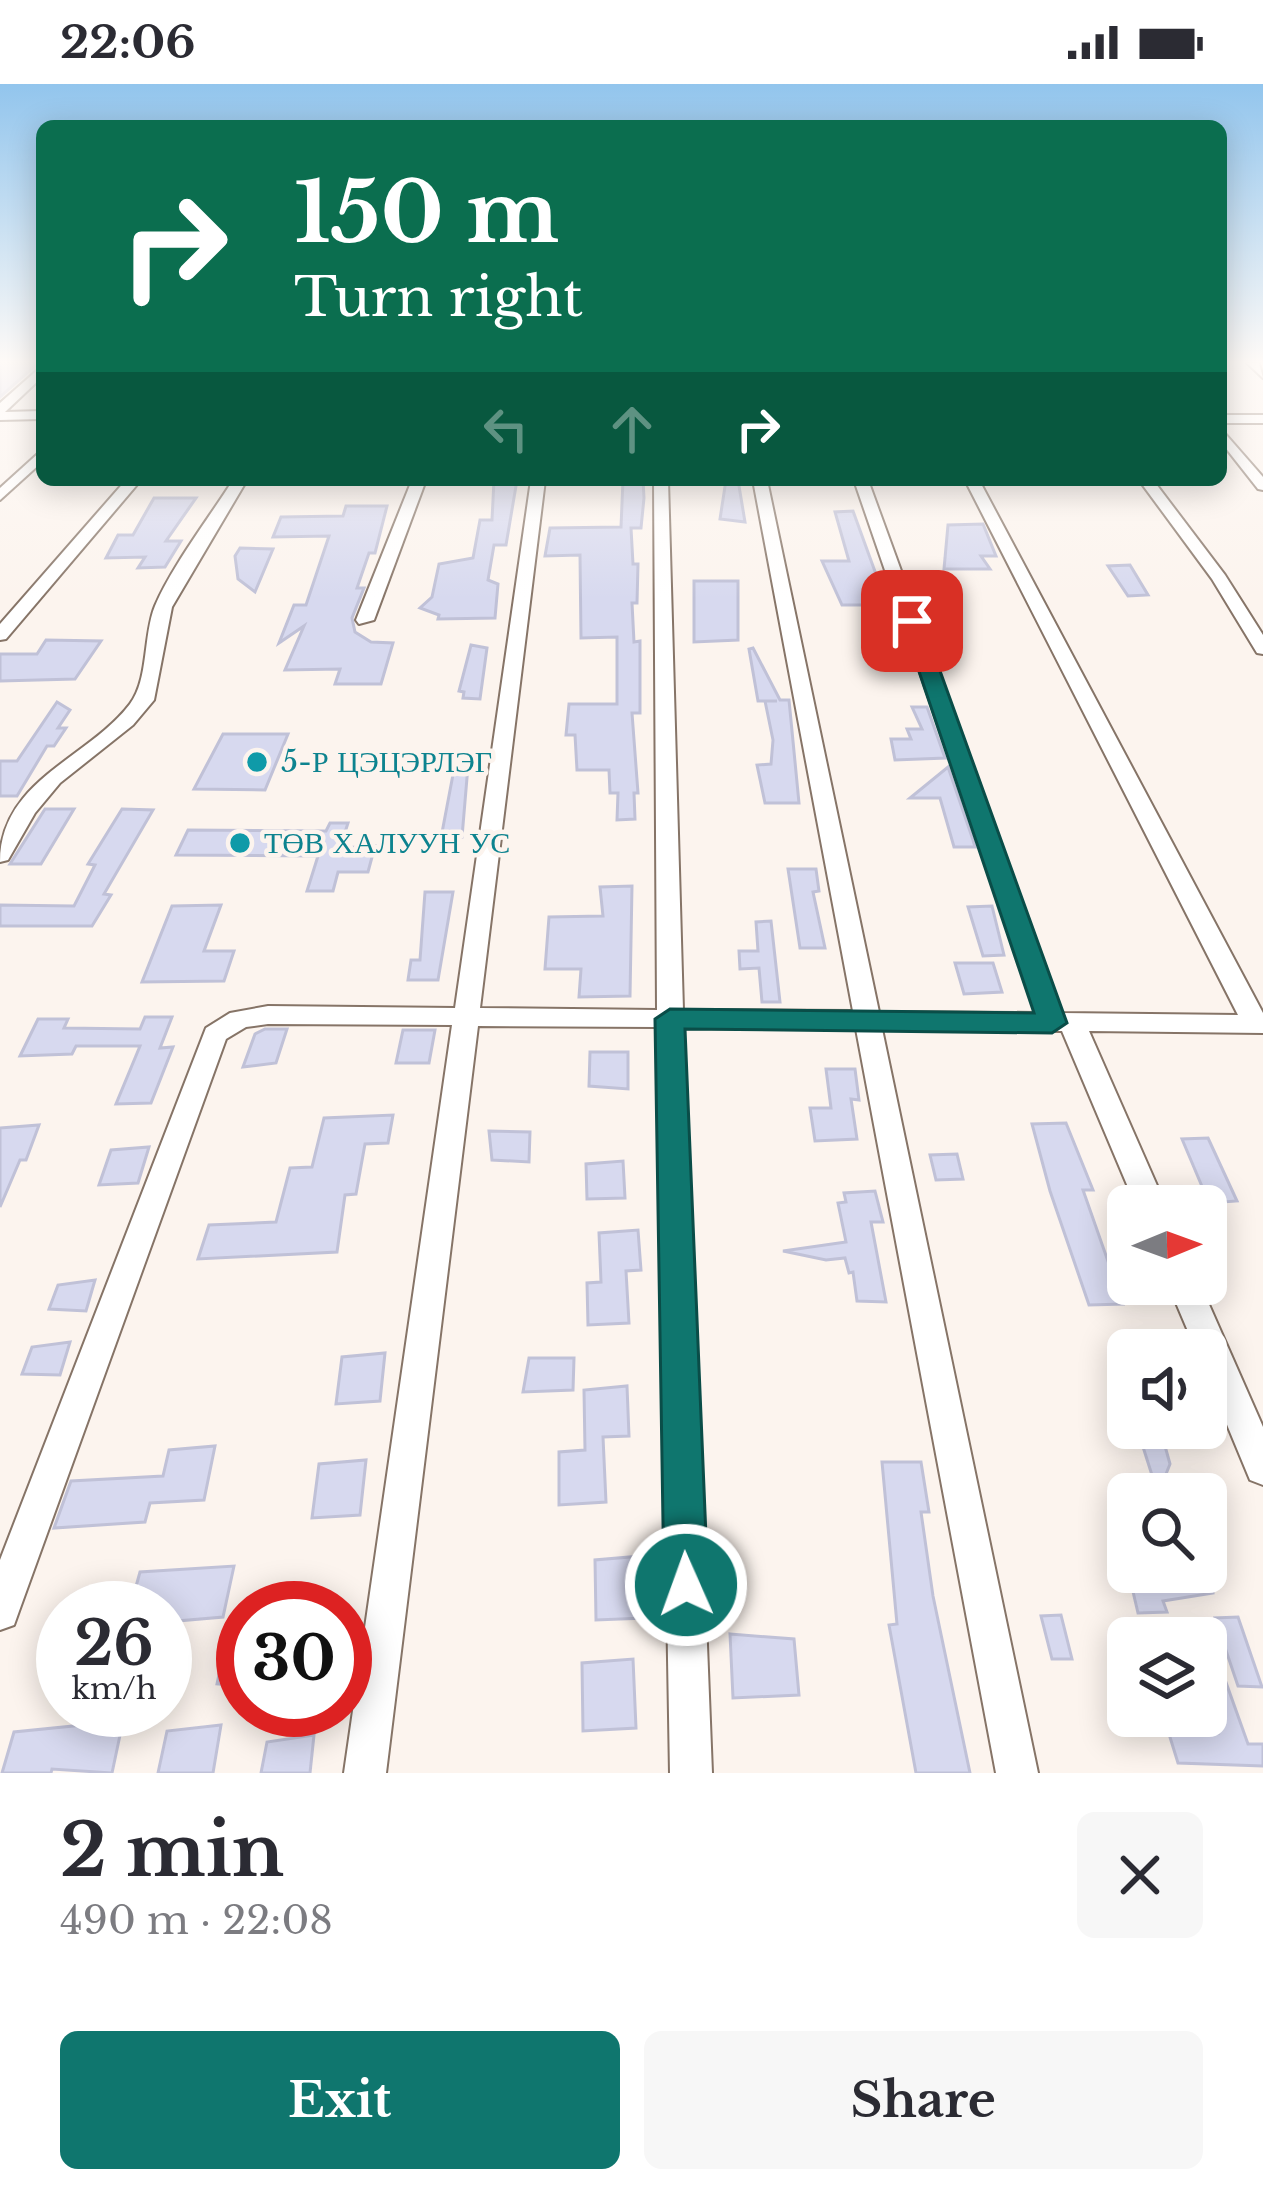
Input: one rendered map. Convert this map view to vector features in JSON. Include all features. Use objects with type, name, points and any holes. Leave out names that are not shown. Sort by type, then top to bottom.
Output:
[{"type":"street","points":[[1228,442],[1263,486]]},
{"type":"street","points":[[0,496],[36,460]]},
{"type":"street","points":[[0,635],[129,486]]},
{"type":"street","points":[[0,855],[26,810],[53,779],[126,721],[144,700],[163,607],[236,486]]},
{"type":"street","points":[[365,620],[416,486]]},
{"type":"street","points":[[364,1773],[537,486]]},
{"type":"street","points":[[661,486],[691,1773]]},
{"type":"street","points":[[761,486],[1017,1773]]},
{"type":"street","points":[[863,486],[1062,1023],[1140,1185]]},
{"type":"street","points":[[0,1611],[215,1034],[253,1016],[1259,1024],[975,486]]},
{"type":"street","points":[[1150,486],[1219,578],[1263,649]]},
{"type":"street","points":[[1193,1305],[1263,1468]]},
{"type":"building","points":[[494,486],[516,486],[506,545],[494,545],[488,580],[498,584],[495,618],[438,619],[439,615],[420,608],[432,597],[439,564],[473,558],[480,520],[492,520]]},
{"type":"building","points":[[623,486],[643,486],[641,528],[631,528],[633,564],[638,564],[637,603],[632,603],[634,642],[640,641],[640,713],[632,713],[638,793],[634,793],[635,819],[617,820],[618,793],[610,793],[609,770],[577,770],[575,735],[566,735],[569,704],[617,704],[617,637],[581,638],[580,555],[545,556],[550,528],[621,527]]},
{"type":"building","points":[[725,486],[739,486],[745,522],[720,519]]},
{"type":"building","points":[[154,498],[196,498],[166,541],[181,541],[165,567],[138,568],[145,557],[106,558],[118,535],[133,535]]},
{"type":"building","points":[[346,506],[387,506],[375,553],[369,553],[357,588],[364,588],[352,618],[355,632],[371,642],[393,643],[381,684],[335,684],[340,669],[285,670],[304,626],[279,643],[294,605],[306,605],[329,536],[273,537],[281,517],[343,516]]},
{"type":"building","points":[[853,511],[912,663],[894,663],[871,605],[842,605],[822,561],[849,561],[835,512]]},
{"type":"building","points":[[983,524],[996,556],[981,556],[990,569],[944,569],[948,525]]},
{"type":"building","points":[[240,548],[273,549],[255,592],[238,579],[235,556]]},
{"type":"building","points":[[1130,565],[1148,595],[1128,596],[1108,566]]},
{"type":"building","points":[[694,581],[738,581],[738,640],[694,642]]},
{"type":"building","points":[[46,640],[101,641],[75,679],[0,681],[0,654],[37,654]]},
{"type":"building","points":[[471,645],[487,648],[480,699],[463,698],[464,692],[459,691]]},
{"type":"building","points":[[753,648],[780,700],[789,700],[799,803],[765,803],[757,765],[771,764],[773,740],[765,701],[758,701],[749,649]]},
{"type":"building","points":[[57,702],[70,710],[58,728],[66,728],[54,746],[47,746],[17,796],[0,796],[0,761],[17,761]]},
{"type":"building","points":[[912,707],[927,707],[945,758],[895,760],[891,739],[911,739],[907,729],[922,729]]},
{"type":"building","name":"5-Р ЦЭЦЭРЛЭГ","points":[[223,734],[288,734],[265,790],[194,789]]},
{"type":"building","points":[[455,764],[468,766],[462,837],[441,838]]},
{"type":"building","points":[[948,767],[975,847],[954,847],[940,798],[910,798]]},
{"type":"building","points":[[45,809],[74,809],[41,864],[10,864]]},
{"type":"building","points":[[122,809],[153,810],[104,894],[111,895],[92,926],[0,926],[0,905],[74,906],[95,865],[88,864]]},
{"type":"building","points":[[330,823],[348,823],[340,848],[375,846],[368,872],[338,872],[333,891],[307,891],[318,856],[176,855],[188,830],[326,831]]},
{"type":"building","points":[[788,869],[816,869],[819,891],[813,892],[825,948],[800,948]]},
{"type":"building","points":[[632,886],[630,996],[579,997],[581,969],[545,969],[549,917],[603,916],[600,887]]},
{"type":"building","points":[[425,892],[453,892],[438,980],[408,980],[411,960],[420,960]]},
{"type":"building","points":[[221,905],[204,951],[234,951],[224,981],[142,982],[172,906]]},
{"type":"building","points":[[992,906],[1004,955],[983,956],[968,907]]},
{"type":"building","points":[[771,921],[780,1002],[762,1002],[759,968],[740,969],[739,951],[758,951],[756,922]]},
{"type":"building","points":[[955,963],[993,963],[1002,992],[964,994]]},
{"type":"building","points":[[145,1017],[172,1017],[160,1048],[173,1047],[151,1103],[116,1104],[140,1046],[76,1046],[72,1054],[20,1056],[38,1019],[68,1019],[64,1028],[140,1029]]},
{"type":"building","points":[[287,1029],[276,1063],[243,1067],[255,1034]]},
{"type":"building","points":[[403,1030],[435,1030],[429,1063],[396,1063]]},
{"type":"building","points":[[590,1052],[628,1052],[628,1089],[589,1086]]},
{"type":"building","points":[[826,1069],[855,1069],[859,1100],[851,1099],[857,1139],[815,1141],[810,1108],[831,1108]]},
{"type":"building","points":[[393,1115],[388,1143],[365,1144],[356,1194],[345,1195],[337,1252],[198,1259],[209,1225],[276,1222],[290,1168],[312,1167],[324,1118]]},
{"type":"building","points":[[1066,1123],[1093,1190],[1083,1190],[1107,1258],[1107,1304],[1089,1305],[1032,1124]]},
{"type":"building","points":[[39,1125],[26,1160],[20,1160],[0,1207],[0,1128]]},
{"type":"building","points":[[489,1131],[530,1132],[529,1162],[492,1160]]},
{"type":"building","points":[[1208,1138],[1237,1201],[1227,1202],[1227,1185],[1201,1185],[1182,1139]]},
{"type":"building","points":[[149,1147],[138,1183],[99,1185],[111,1150]]},
{"type":"building","points":[[957,1154],[963,1179],[936,1180],[930,1155]]},
{"type":"building","points":[[623,1161],[625,1198],[587,1199],[586,1164]]},
{"type":"building","points":[[875,1191],[883,1222],[871,1222],[886,1302],[857,1301],[853,1272],[849,1273],[845,1258],[826,1260],[783,1251],[846,1242],[838,1203],[846,1202],[844,1193]]},
{"type":"building","points":[[638,1230],[641,1270],[626,1271],[629,1323],[588,1325],[587,1283],[601,1282],[599,1233]]},
{"type":"building","points":[[95,1280],[86,1311],[49,1309],[58,1285]]},
{"type":"building","points":[[70,1342],[60,1375],[22,1374],[32,1347]]},
{"type":"building","points":[[385,1353],[380,1401],[336,1404],[342,1357]]},
{"type":"building","points":[[529,1358],[574,1358],[573,1390],[523,1392]]},
{"type":"building","points":[[627,1386],[629,1436],[603,1437],[606,1502],[559,1505],[559,1452],[585,1450],[584,1390]]},
{"type":"building","points":[[215,1446],[204,1500],[150,1503],[145,1522],[54,1528],[71,1481],[163,1476],[169,1450]]},
{"type":"building","points":[[1144,1449],[1166,1449],[1170,1464],[1166,1473],[1151,1473]]},
{"type":"building","points":[[366,1460],[360,1515],[312,1518],[319,1464]]},
{"type":"building","points":[[882,1462],[921,1462],[929,1512],[921,1512],[933,1596],[970,1773],[916,1773],[889,1625],[897,1624]]},
{"type":"building","points":[[642,1556],[645,1618],[596,1620],[595,1560]]},
{"type":"building","points":[[234,1566],[231,1581],[216,1581],[216,1618],[192,1620],[192,1581],[138,1581],[140,1572]]},
{"type":"building","points":[[1133,1593],[1213,1593],[1163,1601],[1167,1612],[1138,1613]]},
{"type":"building","points":[[1061,1615],[1072,1659],[1052,1659],[1041,1616]]},
{"type":"building","points":[[1227,1617],[1238,1617],[1262,1687],[1238,1686],[1227,1653]]},
{"type":"building","points":[[730,1634],[794,1639],[799,1695],[733,1698]]},
{"type":"building","points":[[633,1659],[636,1728],[583,1731],[582,1663]]},
{"type":"building","points":[[1227,1685],[1248,1744],[1263,1744],[1263,1766],[1178,1763],[1170,1737],[1227,1737]]},
{"type":"building","points":[[216,1726],[219,1737],[213,1773],[158,1773],[166,1737],[192,1737],[192,1728]]},
{"type":"building","points":[[36,1730],[36,1737],[120,1737],[112,1773],[52,1769],[51,1773],[2,1773],[14,1732]]},
{"type":"building","points":[[314,1737],[310,1773],[261,1773],[267,1742]]},
{"type":"place","name":"5-Р ЦЭЦЭРЛЭГ","points":[[257,762]]},
{"type":"place","name":"ТӨВ ХАЛУУН УС","points":[[240,843]]},
{"type":"route","points":[[686,1585],[670,1019],[1052,1023],[912,621]]}]
